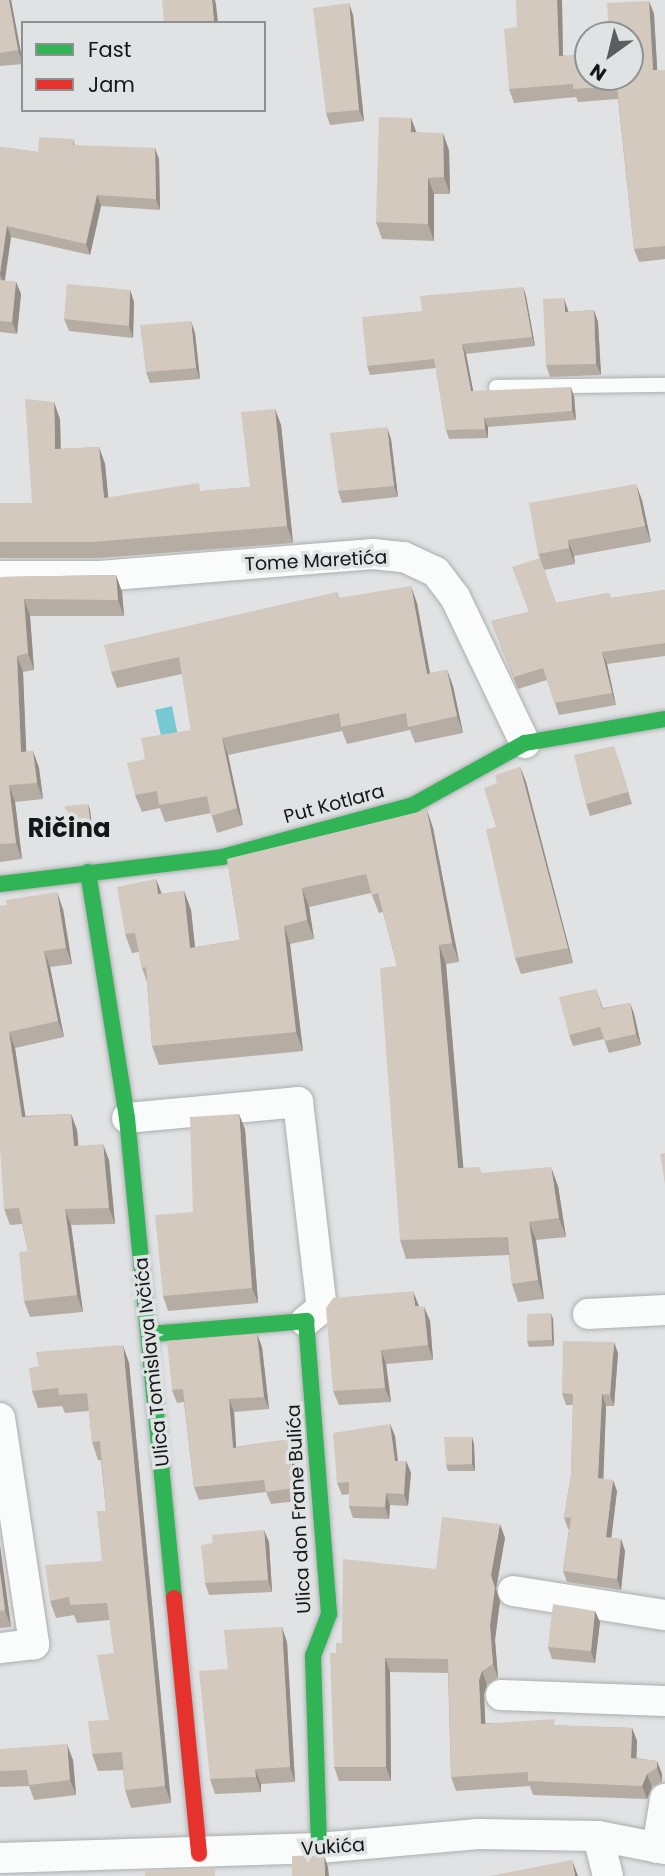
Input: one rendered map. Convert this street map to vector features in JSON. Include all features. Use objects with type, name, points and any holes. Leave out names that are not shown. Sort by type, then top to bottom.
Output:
[{"type":"street","name":"Tome Maretića","points":[[0,576],[100,576],[373,554],[404,557],[436,572],[455,597],[525,743]]},
{"type":"street","name":"Put Kotlara","points":[[0,884],[222,857],[413,805],[525,743],[665,719]]},
{"type":"street","name":"Ulica Tomislava Ivčića","points":[[88,872],[127,1118],[199,1854]]},
{"type":"street","points":[[127,1118],[298,1102],[323,1308],[306,1321],[150,1334]]},
{"type":"street","points":[[588,1314],[665,1310]]},
{"type":"street","name":"Ulica don Frane Bulića","points":[[306,1321],[329,1614],[313,1656],[318,1849]]},
{"type":"street","points":[[0,1418],[34,1644],[0,1648]]},
{"type":"street","points":[[513,1591],[665,1615]]},
{"type":"street","points":[[501,1695],[665,1700]]},
{"type":"street","points":[[661,1848],[665,1799]]},
{"type":"street","name":"Vukića","points":[[0,1858],[318,1849],[478,1834],[598,1836],[661,1848]]},
{"type":"street","points":[[598,1836],[608,1876]]},
{"type":"lane","points":[[496,387],[665,385]]},
{"type":"water","points":[[172,706],[179,741],[163,744],[155,710]]},
{"type":"building","points":[[0,0],[9,0],[18,50],[0,53]]},
{"type":"building","points":[[162,0],[212,0],[214,21],[164,21]]},
{"type":"building","points":[[516,0],[557,0],[559,56],[574,55],[574,89],[573,84],[509,89],[504,29],[517,27]]},
{"type":"building","points":[[649,1],[653,70],[665,70],[665,246],[634,249],[618,91],[644,91],[644,21],[608,21],[607,3]]},
{"type":"building","points":[[349,3],[359,110],[326,113],[313,8]]},
{"type":"building","points":[[379,117],[411,118],[411,132],[443,133],[444,177],[428,178],[428,224],[376,222]]},
{"type":"building","points":[[39,137],[73,139],[73,145],[155,148],[156,199],[97,195],[86,244],[7,226],[0,273],[0,147],[38,152]]},
{"type":"building","points":[[0,280],[16,282],[12,322],[0,321]]},
{"type":"building","points":[[67,284],[130,290],[129,326],[64,319]]},
{"type":"building","points":[[523,287],[532,337],[462,344],[471,391],[571,387],[572,411],[484,418],[485,429],[446,430],[434,359],[367,366],[362,317],[422,311],[420,296]]},
{"type":"building","points":[[564,298],[565,312],[594,310],[596,364],[546,365],[543,299]]},
{"type":"building","points":[[191,321],[196,368],[146,372],[140,325]]},
{"type":"building","points":[[25,399],[54,402],[55,449],[99,447],[104,498],[199,483],[200,491],[250,487],[241,412],[275,409],[287,526],[93,542],[0,542],[0,503],[32,503]]},
{"type":"building","points":[[387,427],[394,486],[338,491],[330,433]]},
{"type":"building","points":[[636,484],[645,526],[568,540],[569,548],[538,554],[529,503]]},
{"type":"building","points":[[540,558],[556,603],[609,593],[611,598],[665,590],[665,643],[602,652],[612,693],[554,703],[543,668],[514,677],[491,621],[529,612],[512,567]]},
{"type":"building","points":[[116,575],[118,600],[24,599],[28,653],[17,656],[21,752],[33,751],[37,783],[9,785],[16,843],[0,844],[0,577]]},
{"type":"building","points":[[411,586],[427,674],[447,670],[457,716],[408,727],[406,713],[341,727],[339,713],[222,738],[237,808],[211,816],[207,796],[159,805],[157,791],[135,795],[127,763],[145,759],[141,738],[191,730],[179,657],[111,672],[104,645],[337,592],[338,598]]},
{"type":"building","points":[[614,746],[628,792],[586,804],[574,755]]},
{"type":"building","points":[[520,767],[568,948],[515,958],[486,829],[496,827],[484,788],[497,783],[495,775]]},
{"type":"building","points":[[88,804],[91,827],[68,830],[65,806]]},
{"type":"building","points":[[427,810],[452,943],[439,945],[458,1168],[480,1167],[481,1173],[551,1167],[559,1218],[529,1222],[538,1280],[512,1284],[508,1237],[400,1240],[380,968],[397,966],[378,893],[372,895],[366,874],[302,888],[307,920],[284,926],[296,1032],[152,1046],[146,967],[142,968],[135,933],[125,934],[117,887],[156,879],[158,894],[184,891],[190,948],[240,940],[227,859]]},
{"type":"building","points":[[57,892],[66,948],[44,951],[58,1021],[9,1032],[22,1117],[71,1114],[74,1146],[103,1144],[109,1208],[65,1209],[77,1295],[24,1301],[19,1252],[28,1251],[19,1208],[4,1209],[0,1148],[0,906],[7,905],[6,900]]},
{"type":"building","points":[[596,989],[602,1009],[630,1003],[636,1034],[605,1041],[600,1027],[569,1035],[559,997]]},
{"type":"building","points":[[239,1114],[252,1288],[163,1296],[155,1215],[193,1212],[190,1117]]},
{"type":"building","points":[[665,1153],[665,1184],[660,1154]]},
{"type":"building","points":[[413,1291],[415,1306],[424,1307],[428,1345],[381,1350],[385,1388],[333,1391],[326,1308],[333,1298]]},
{"type":"building","points":[[551,1313],[552,1340],[527,1341],[527,1314]]},
{"type":"building","points":[[257,1334],[264,1397],[229,1399],[233,1448],[290,1439],[294,1488],[266,1492],[264,1480],[194,1487],[183,1389],[172,1390],[167,1341]]},
{"type":"building","points":[[563,1341],[614,1342],[610,1395],[602,1394],[598,1478],[613,1480],[606,1537],[621,1539],[617,1579],[563,1571],[571,1518],[564,1517],[571,1475],[573,1394],[562,1393]]},
{"type":"building","points":[[123,1345],[165,1786],[125,1790],[122,1752],[92,1754],[88,1721],[109,1720],[97,1655],[114,1653],[107,1603],[70,1605],[69,1597],[50,1601],[45,1565],[102,1561],[97,1511],[106,1511],[100,1441],[92,1442],[87,1393],[59,1395],[58,1388],[32,1391],[29,1368],[39,1366],[36,1352]]},
{"type":"building","points":[[390,1424],[395,1461],[406,1461],[404,1494],[386,1493],[385,1507],[349,1506],[349,1482],[337,1483],[333,1433]]},
{"type":"building","points":[[444,1437],[472,1437],[472,1464],[446,1465]]},
{"type":"building","points":[[442,1517],[500,1524],[491,1575],[495,1588],[490,1626],[493,1664],[482,1671],[479,1680],[481,1724],[555,1719],[554,1725],[632,1728],[631,1758],[657,1761],[657,1768],[647,1774],[642,1786],[528,1781],[528,1772],[451,1777],[448,1659],[385,1658],[386,1767],[334,1767],[330,1653],[336,1653],[336,1643],[342,1643],[343,1559],[436,1569]]},
{"type":"building","points":[[264,1530],[268,1580],[205,1583],[201,1545],[213,1543],[212,1535]]},
{"type":"building","points":[[0,1572],[5,1610],[0,1611]]},
{"type":"building","points":[[553,1604],[595,1611],[591,1651],[548,1647]]},
{"type":"building","points":[[282,1627],[290,1767],[255,1769],[256,1777],[210,1779],[199,1671],[228,1669],[224,1630]]},
{"type":"building","points":[[67,1744],[70,1780],[29,1785],[27,1770],[0,1771],[0,1749]]},
{"type":"building","points":[[324,1855],[325,1876],[292,1876],[292,1856]]},
{"type":"building","points":[[572,1860],[575,1876],[490,1876]]},
{"type":"building","points":[[215,1868],[215,1876],[145,1876],[145,1871]]},
{"type":"traffic: fast","points":[[0,884],[222,857],[413,805],[525,743],[665,719]]},
{"type":"traffic: fast","points":[[88,872],[127,1118],[174,1598]]},
{"type":"traffic: fast","points":[[150,1334],[306,1321],[329,1614],[313,1656],[319,1848]]},
{"type":"traffic: jam","points":[[174,1598],[199,1854]]},
{"type":"district","name":"Ričina","points":[[69,829]]}]
